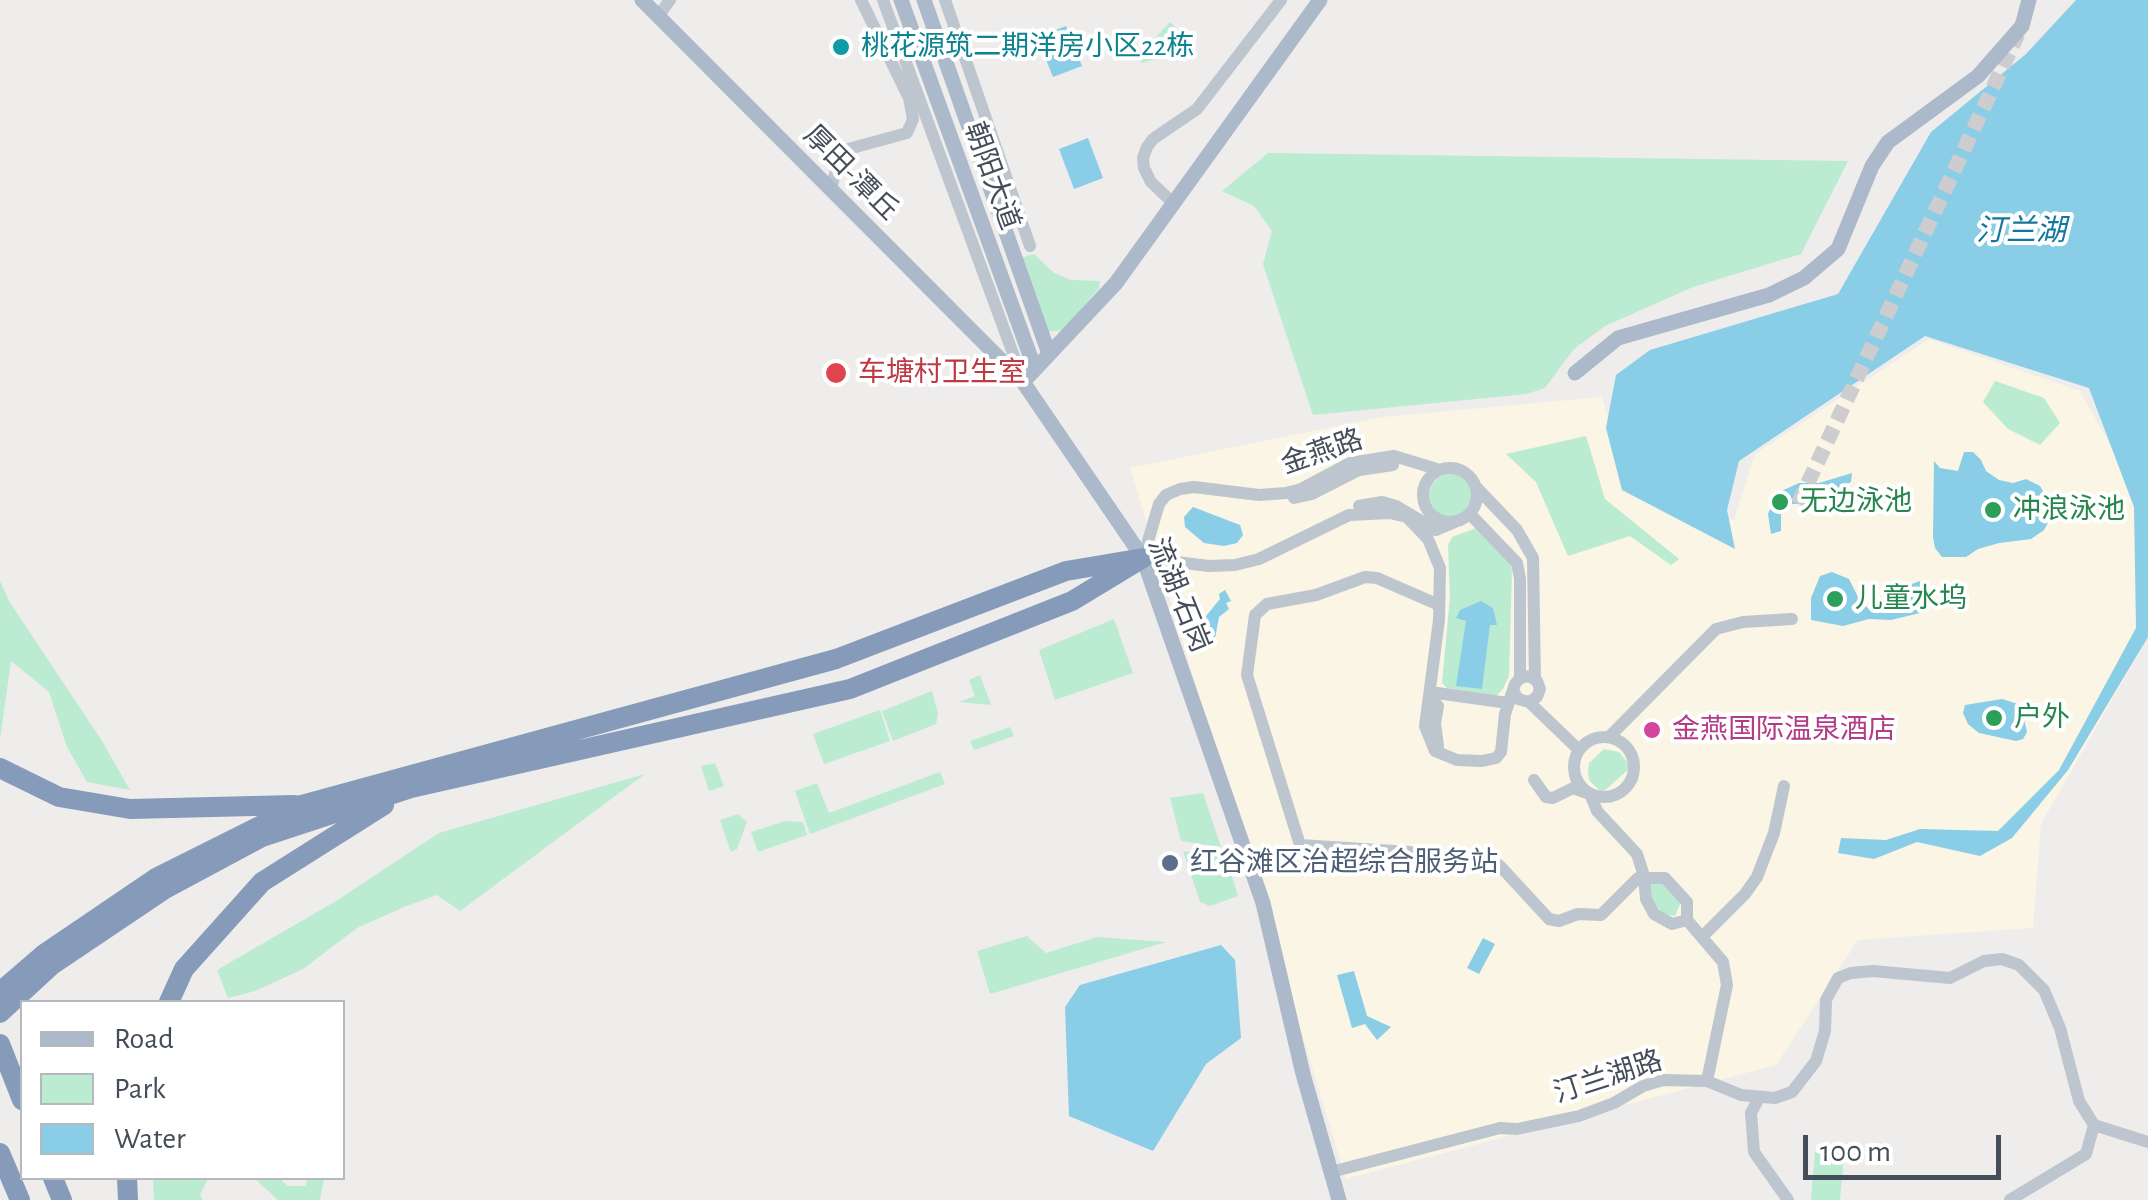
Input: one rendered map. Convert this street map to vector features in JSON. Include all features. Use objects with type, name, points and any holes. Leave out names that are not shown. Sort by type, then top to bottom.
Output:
[{"type":"highway","points":[[0,992],[165,889],[262,836],[411,788],[850,689],[1072,601],[1143,558]]},
{"type":"highway","points":[[0,1012],[48,960],[156,878],[302,805],[836,659],[1066,570],[1143,558]]},
{"type":"highway","points":[[0,768],[59,797],[130,809],[302,805]]},
{"type":"highway","points":[[169,1000],[184,969],[262,882],[411,788]]},
{"type":"highway","points":[[0,1044],[20,1095]]},
{"type":"highway","points":[[0,1153],[20,1200]]},
{"type":"main road","name":"厚田-潭丘","points":[[642,0],[1023,382]]},
{"type":"main road","name":"朝阳大道","points":[[924,0],[1049,354]]},
{"type":"main road","points":[[1023,382],[1116,283],[1320,0]]},
{"type":"main road","points":[[1574,373],[1618,338],[1769,294],[1804,278],[1838,249],[1872,166],[1888,142],[1978,76],[2022,26],[2029,0]]},
{"type":"main road","name":"朝阳大道","points":[[902,1],[1035,369]]},
{"type":"main road","name":"流湖-石岗","points":[[1023,382],[1143,558],[1263,903],[1303,1074],[1339,1200]]},
{"type":"street","points":[[659,16],[670,0]]},
{"type":"street","points":[[831,189],[841,151],[907,133],[913,120],[909,98],[861,0]]},
{"type":"street","points":[[883,0],[1023,382]]},
{"type":"street","points":[[945,0],[1030,246]]},
{"type":"street","points":[[1173,204],[1151,182],[1144,168],[1147,147],[1197,109],[1281,0]]},
{"type":"street","points":[[877,32],[902,1]]},
{"type":"street","name":"金燕路","points":[[1440,568],[1428,539],[1407,517],[1370,512],[1334,519],[1258,559],[1235,564],[1208,566],[1143,558],[1166,508],[1184,495],[1247,501],[1290,500],[1312,494],[1358,470],[1398,464],[1436,473],[1450,468],[1467,473],[1517,530],[1533,558],[1528,679]]},
{"type":"street","points":[[1436,473],[1424,489],[1426,506],[1437,519],[1451,525]]},
{"type":"street","points":[[1143,558],[1226,559],[1262,551],[1333,514],[1382,502],[1407,511],[1436,530],[1470,514],[1476,506],[1477,488]]},
{"type":"street","name":"金燕路","points":[[1470,514],[1517,563],[1528,679],[1540,689],[1530,700]]},
{"type":"street","name":"金燕路","points":[[1451,525],[1440,539],[1440,605],[1425,726],[1429,740],[1442,756],[1458,760],[1496,758],[1504,740],[1515,684],[1528,679]]},
{"type":"street","points":[[1440,605],[1365,577],[1316,595],[1276,601],[1259,608],[1247,676],[1300,845],[1410,852],[1442,866],[1467,866],[1488,858],[1548,919],[1559,920],[1578,914],[1601,916],[1630,883],[1644,876],[1664,878],[1687,902],[1688,920],[1723,962],[1727,986],[1708,1081]]},
{"type":"street","points":[[1609,737],[1716,629],[1743,622],[1792,619]]},
{"type":"street","points":[[1429,695],[1509,704],[1530,700],[1581,748]]},
{"type":"street","points":[[1534,780],[1546,797],[1554,798],[1573,788],[1590,794],[1611,796],[1620,792],[1633,776],[1632,756],[1619,740],[1600,737],[1581,748],[1574,760],[1576,780],[1590,794],[1597,811],[1637,854],[1646,899],[1654,914],[1672,924],[1688,920]]},
{"type":"street","points":[[1702,937],[1757,877],[1774,833],[1784,786]]},
{"type":"street","points":[[1788,1200],[1754,1152],[1752,1113],[1760,1098],[1792,1092],[1806,1078],[1822,1046],[1830,987],[1838,978],[1851,973],[1950,978],[1984,961],[2002,959],[2019,966],[2044,990],[2060,1028],[2079,1100],[2094,1125],[2148,1142]]},
{"type":"street","name":"汀兰湖路","points":[[1331,1172],[1500,1128],[1517,1129],[1580,1116],[1662,1080],[1708,1081],[1760,1098]]},
{"type":"street","points":[[2010,1200],[2086,1154],[2094,1125]]},
{"type":"shaded area","name":"金燕国际温泉酒店","points":[[1929,339],[2080,391],[2148,513],[2148,637],[2041,824],[2033,928],[1858,940],[1776,1065],[1346,1179],[1130,468],[1382,417],[1602,397],[1629,491],[1734,520],[1755,454]]},
{"type":"green space","points":[[1170,22],[1184,35],[1165,56],[1142,63],[1139,55]]},
{"type":"green space","points":[[1268,153],[1848,161],[1801,254],[1693,287],[1605,326],[1574,349],[1545,388],[1527,394],[1313,415],[1263,264],[1272,231],[1254,206],[1222,191]]},
{"type":"green space","points":[[1034,254],[1054,273],[1071,280],[1100,281],[1099,288],[1064,330],[1047,332],[1021,258]]},
{"type":"green space","points":[[1995,381],[2044,398],[2060,423],[2040,445],[2008,429],[1983,402]]},
{"type":"green space","points":[[1586,436],[1605,499],[1679,559],[1671,565],[1630,536],[1568,556],[1536,482],[1506,454]]},
{"type":"green space","points":[[1451,474],[1467,480],[1473,496],[1467,512],[1451,518],[1435,512],[1429,496],[1435,480]]},
{"type":"green space","points":[[1476,528],[1511,565],[1512,572],[1509,676],[1496,696],[1447,688],[1442,683],[1450,597],[1448,545],[1452,537]]},
{"type":"green space","points":[[0,581],[130,790],[87,782],[67,747],[49,692],[11,661],[0,740]]},
{"type":"green space","points":[[1114,619],[1133,673],[1055,700],[1039,650]]},
{"type":"green space","points":[[980,675],[991,705],[959,702],[975,696],[969,680]]},
{"type":"green space","points":[[932,691],[938,714],[936,724],[893,741],[882,711]]},
{"type":"green space","points":[[880,710],[890,741],[824,764],[813,734]]},
{"type":"green space","points":[[1010,727],[1014,736],[974,750],[970,741]]},
{"type":"green space","points":[[1604,749],[1619,752],[1631,767],[1602,793],[1589,780],[1588,771],[1589,763]]},
{"type":"green space","points":[[715,763],[724,786],[709,791],[701,766]]},
{"type":"green space","points":[[940,772],[945,784],[810,834],[795,791],[817,783],[829,813]]},
{"type":"green space","points":[[645,774],[460,911],[437,895],[404,907],[357,928],[303,969],[255,991],[228,998],[217,970],[336,901],[439,833]]},
{"type":"green space","points":[[1203,793],[1221,847],[1181,841],[1170,798]]},
{"type":"green space","points":[[738,814],[747,822],[737,849],[731,852],[720,820]]},
{"type":"green space","points":[[785,821],[803,822],[807,835],[758,852],[751,832]]},
{"type":"green space","points":[[1183,851],[1226,857],[1238,896],[1210,906],[1200,902]]},
{"type":"green space","points":[[1663,883],[1681,902],[1675,916],[1663,914],[1652,901],[1649,884]]},
{"type":"green space","points":[[1027,936],[1046,953],[1097,937],[1166,942],[990,994],[977,951]]},
{"type":"green space","points":[[1815,1152],[1844,1155],[1840,1200],[1811,1200]]},
{"type":"green space","points":[[153,1180],[207,1180],[200,1195],[203,1200],[154,1200]]},
{"type":"green space","points":[[256,1180],[282,1180],[287,1186],[306,1186],[307,1180],[324,1180],[320,1200],[278,1200]]},
{"type":"water","name":"汀兰湖","points":[[2076,0],[2148,0],[2148,637],[2068,770],[2012,838],[1980,856],[1917,842],[1874,859],[1838,853],[1841,838],[1886,840],[1920,829],[1998,831],[2059,770],[2136,628],[2134,507],[2089,388],[1925,336],[1739,461],[1727,510],[1735,549],[1622,490],[1606,428],[1616,375],[1650,350],[1838,294],[1931,132],[2026,54]]},
{"type":"water","points":[[1066,26],[1082,66],[1053,77],[1037,37]]},
{"type":"water","points":[[1088,138],[1103,178],[1074,189],[1059,149]]},
{"type":"water","name":"冲浪泳池","points":[[1964,452],[1973,452],[1986,471],[1999,480],[2013,483],[2026,479],[2040,486],[2050,503],[2051,517],[2044,530],[2031,539],[1999,543],[1966,557],[1942,557],[1933,537],[1934,461],[1940,468],[1958,471]]},
{"type":"water","name":"无边泳池","points":[[1852,473],[1851,482],[1839,487],[1841,493],[1808,504],[1785,504],[1781,510],[1781,531],[1771,534],[1768,514],[1777,493],[1799,483],[1819,483]]},
{"type":"water","points":[[1193,507],[1240,525],[1243,535],[1237,543],[1224,546],[1204,543],[1185,527],[1184,517]]},
{"type":"water","name":"儿童水坞","points":[[1832,572],[1849,579],[1860,601],[1871,611],[1895,610],[1891,592],[1920,581],[1930,589],[1933,602],[1920,613],[1891,620],[1869,619],[1843,626],[1811,620],[1811,598],[1820,576]]},
{"type":"water","points":[[1225,590],[1231,601],[1226,603],[1229,609],[1219,617],[1214,644],[1203,646],[1202,621]]},
{"type":"water","points":[[1481,601],[1493,608],[1497,625],[1490,625],[1482,689],[1456,686],[1466,621],[1456,618],[1460,610]]},
{"type":"water","name":"户外","points":[[2002,699],[2018,704],[2022,711],[2027,732],[2023,739],[1979,733],[1968,724],[1963,713],[1965,705]]},
{"type":"water","points":[[1483,938],[1495,944],[1479,974],[1467,968]]},
{"type":"water","points":[[1221,945],[1235,960],[1241,1038],[1206,1064],[1153,1151],[1069,1116],[1065,1007],[1080,985]]},
{"type":"water","points":[[1354,971],[1367,1016],[1391,1027],[1377,1040],[1365,1024],[1352,1028],[1337,975]]},
{"type":"tunnel","points":[[1798,504],[2018,34]]},
{"type":"place","name":"桃花源筑二期洋房小区22栋","points":[[841,47]]},
{"type":"place","name":"车塘村卫生室","points":[[836,373]]},
{"type":"place","name":"无边泳池","points":[[1780,502]]},
{"type":"place","name":"冲浪泳池","points":[[1993,510]]},
{"type":"place","name":"儿童水坞","points":[[1835,599]]},
{"type":"place","name":"户外","points":[[1994,718]]},
{"type":"place","name":"金燕国际温泉酒店","points":[[1652,730]]},
{"type":"place","name":"红谷滩区治超综合服务站","points":[[1170,863]]}]
